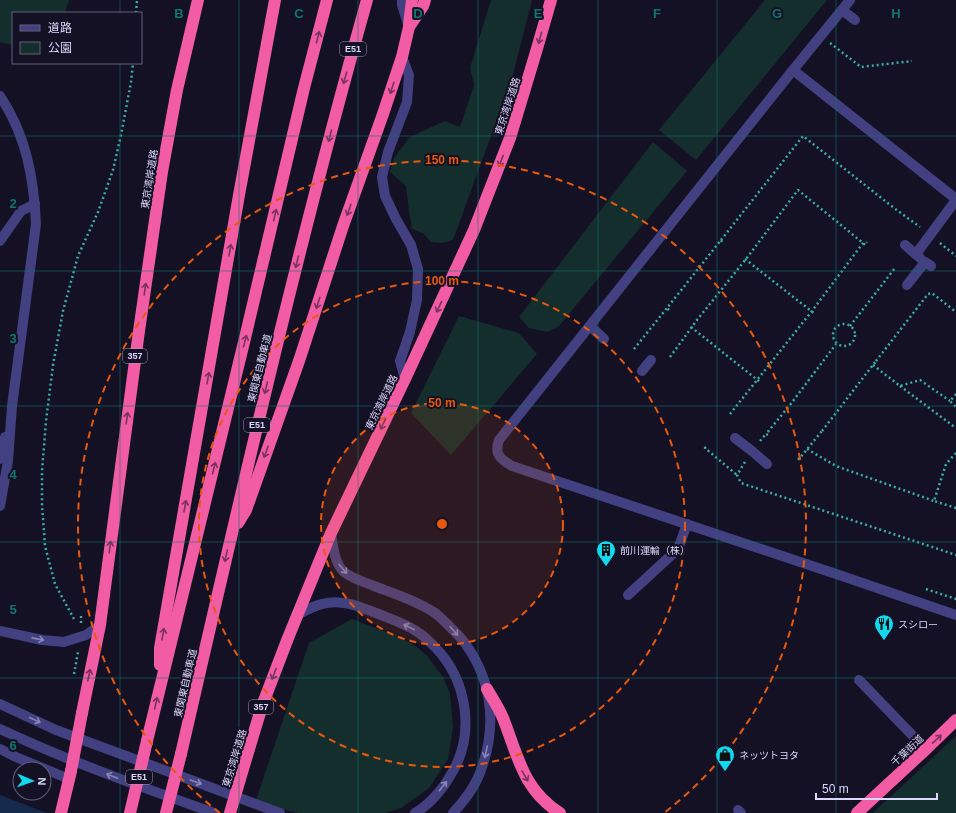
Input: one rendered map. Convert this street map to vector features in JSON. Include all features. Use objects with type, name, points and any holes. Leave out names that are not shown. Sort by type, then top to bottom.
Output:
[{"type":"highway","name":"東京湾岸道路","points":[[61,813],[100,625],[139,331],[162,172],[177,90],[198,0]]},
{"type":"highway","points":[[269,0],[272,15]]},
{"type":"highway","points":[[160,686],[160,648],[274,0]]},
{"type":"highway","points":[[272,15],[279,0]]},
{"type":"highway","name":"東関東自動車道","points":[[130,813],[246,338],[304,88],[327,0]]},
{"type":"highway","name":"東関東自動車道","points":[[166,813],[280,330],[339,98],[367,0]]},
{"type":"highway","points":[[232,532],[246,510],[299,361],[343,226],[383,114],[402,57],[409,27],[412,0]]},
{"type":"highway","points":[[409,27],[426,0]]},
{"type":"highway","name":"東京湾岸道路","points":[[230,813],[262,706],[297,614],[331,533],[474,230],[510,138],[551,0]]},
{"type":"highway","points":[[487,689],[502,717],[524,775],[543,800],[560,813]]},
{"type":"highway","name":"千葉街道","points":[[857,813],[956,720]]},
{"type":"street","points":[[402,0],[402,5],[409,27]]},
{"type":"street","points":[[850,0],[500,440],[497,448],[498,455],[504,462],[512,466],[956,615]]},
{"type":"street","points":[[842,10],[855,20]]},
{"type":"street","points":[[402,57],[409,75],[407,102],[388,152],[382,177],[385,196],[411,245],[418,269],[416,300],[410,332],[400,361],[405,379]]},
{"type":"street","points":[[793,70],[956,199],[916,254]]},
{"type":"street","points":[[0,96],[16,124],[25,148],[31,174],[36,224],[12,406],[8,461],[0,506]]},
{"type":"street","points":[[0,241],[21,211],[35,204]]},
{"type":"street","points":[[905,246],[928,264],[907,285]]},
{"type":"street","points":[[590,326],[604,338]]},
{"type":"street","points":[[642,371],[651,360]]},
{"type":"street","points":[[0,459],[12,406]]},
{"type":"street","points":[[735,438],[770,463]]},
{"type":"street","points":[[628,595],[678,549],[687,524]]},
{"type":"street","points":[[331,533],[334,554],[343,571],[354,578],[421,605],[443,619],[464,642],[478,665],[487,689],[490,708],[489,738],[482,768],[471,790],[453,813]]},
{"type":"street","points":[[297,614],[323,603],[346,603],[356,606],[395,621],[420,633],[440,652],[451,667],[462,692],[464,706],[466,727],[460,760],[446,783],[432,799],[415,813]]},
{"type":"street","points":[[0,631],[42,640],[64,642],[86,635],[100,625]]},
{"type":"street","points":[[859,680],[925,750]]},
{"type":"street","points":[[0,704],[56,730],[280,813]]},
{"type":"street","points":[[0,729],[44,749],[113,777],[214,813]]},
{"type":"street","points":[[0,749],[69,779]]},
{"type":"path","points":[[136,12],[137,0]]},
{"type":"path","points":[[829,43],[860,67],[912,62]]},
{"type":"path","points":[[74,619],[54,584],[45,546],[42,472],[46,421],[53,365],[63,311],[78,256],[98,212],[113,170],[131,82],[133,64]]},
{"type":"path","points":[[634,349],[668,309],[804,136],[925,231]]},
{"type":"path","points":[[670,357],[691,327],[798,190],[863,243]]},
{"type":"path","points":[[730,414],[759,381],[863,243],[865,244],[867,242]]},
{"type":"path","points":[[940,243],[956,256]]},
{"type":"path","points":[[745,259],[815,314]]},
{"type":"path","points":[[850,326],[895,268]]},
{"type":"path","points":[[798,458],[800,459],[928,294],[932,294],[956,312]]},
{"type":"path","points":[[841,324],[850,326],[854,330],[855,334],[853,342],[843,347],[836,344],[832,338],[834,328],[841,324]]},
{"type":"path","points":[[691,327],[759,381]]},
{"type":"path","points":[[757,445],[767,435],[836,344]]},
{"type":"path","points":[[873,365],[956,428]]},
{"type":"path","points":[[900,386],[920,380],[950,401],[956,407]]},
{"type":"path","points":[[950,401],[956,394]]},
{"type":"path","points":[[706,447],[705,448],[737,475],[741,483],[956,555]]},
{"type":"path","points":[[807,449],[836,466],[956,508]]},
{"type":"path","points":[[934,501],[946,464],[956,453]]},
{"type":"path","points":[[737,475],[745,462]]},
{"type":"path","points":[[926,589],[956,599]]},
{"type":"path","points":[[74,675],[81,637],[81,616]]},
{"type":"green space","points":[[0,0],[69,0],[65,12],[12,12],[12,45],[0,42]]},
{"type":"green space","points":[[491,0],[532,0],[512,78],[453,240],[442,243],[431,242],[423,233],[412,229],[406,186],[390,172],[394,158],[410,137],[445,121],[460,127],[474,85],[470,68]]},
{"type":"green space","points":[[765,0],[827,0],[696,160],[659,130]]},
{"type":"green space","points":[[653,142],[687,171],[559,326],[548,332],[529,328],[519,317]]},
{"type":"green space","points":[[459,316],[519,333],[537,354],[451,455],[411,413]]},
{"type":"green space","points":[[352,619],[402,638],[417,647],[427,656],[443,677],[450,694],[453,727],[448,759],[429,788],[401,808],[386,813],[298,813],[273,807],[256,800],[309,643]]},
{"type":"green space","points":[[956,736],[956,813],[873,813]]},
{"type":"water","points":[[0,795],[12,800],[12,801],[47,813],[0,813]]},
{"type":"place","name":"前川運輸（株）","points":[[606,567]]},
{"type":"place","name":"スシロー","points":[[884,641]]},
{"type":"place","name":"ネッツトヨタ","points":[[725,772]]}]
